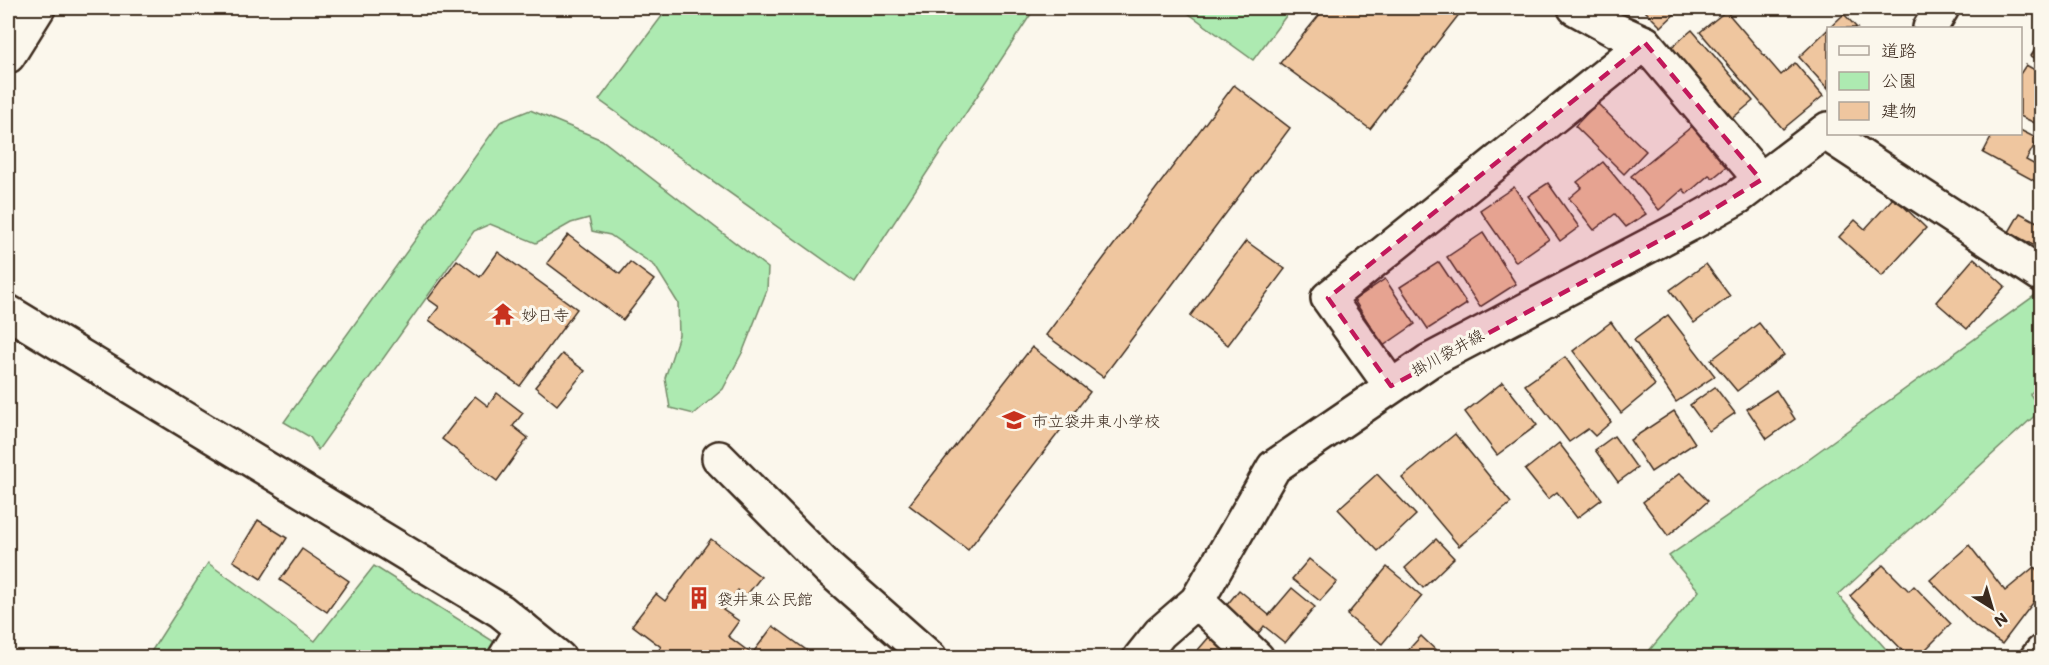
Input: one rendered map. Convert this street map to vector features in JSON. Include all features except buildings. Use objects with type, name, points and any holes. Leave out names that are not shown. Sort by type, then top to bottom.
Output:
[{"type":"main road","points":[[8,56],[38,8]]},
{"type":"main road","points":[[1575,8],[1645,43],[1761,180]]},
{"type":"main road","points":[[1931,27],[1942,8]]},
{"type":"main road","points":[[1391,386],[1328,298],[1645,43]]},
{"type":"main road","name":"掛川袋井線","points":[[1140,657],[1160,633],[1197,602],[1274,467],[1429,361],[1738,197],[1826,130]]},
{"type":"main road","points":[[1833,135],[2042,275]]},
{"type":"main road","points":[[8,312],[501,611],[559,657]]},
{"type":"main road","points":[[719,458],[828,568],[930,657]]},
{"type":"main road","points":[[1197,602],[1257,657]]},
{"type":"main road","points":[[505,657],[523,629]]},
{"type":"main road","points":[[2037,657],[2042,652]]},
{"type":"highlighted area","points":[[1645,43],[1761,180],[1688,225],[1391,386],[1328,298]]},
{"type":"green space","points":[[668,8],[1035,8],[855,282],[599,100]]},
{"type":"green space","points":[[1181,8],[1292,8],[1253,60]]},
{"type":"green space","points":[[530,110],[602,140],[768,268],[767,290],[743,351],[723,389],[694,414],[670,408],[665,378],[679,335],[678,303],[655,266],[610,235],[592,231],[589,218],[571,223],[536,243],[490,224],[474,231],[318,450],[310,437],[284,422],[500,122]]},
{"type":"green space","points":[[2041,291],[2041,383],[2030,394],[2041,410],[1838,595],[1893,657],[1643,658],[1699,591],[1669,556],[1779,480]]},
{"type":"green space","points":[[208,563],[315,641],[374,566],[496,643],[487,658],[147,658]]},
{"type":"place","name":"妙日寺","points":[[503,314]]},
{"type":"place","name":"市立袋井東小学校","points":[[1014,420]]},
{"type":"place","name":"袋井東公民館","points":[[699,598]]}]
